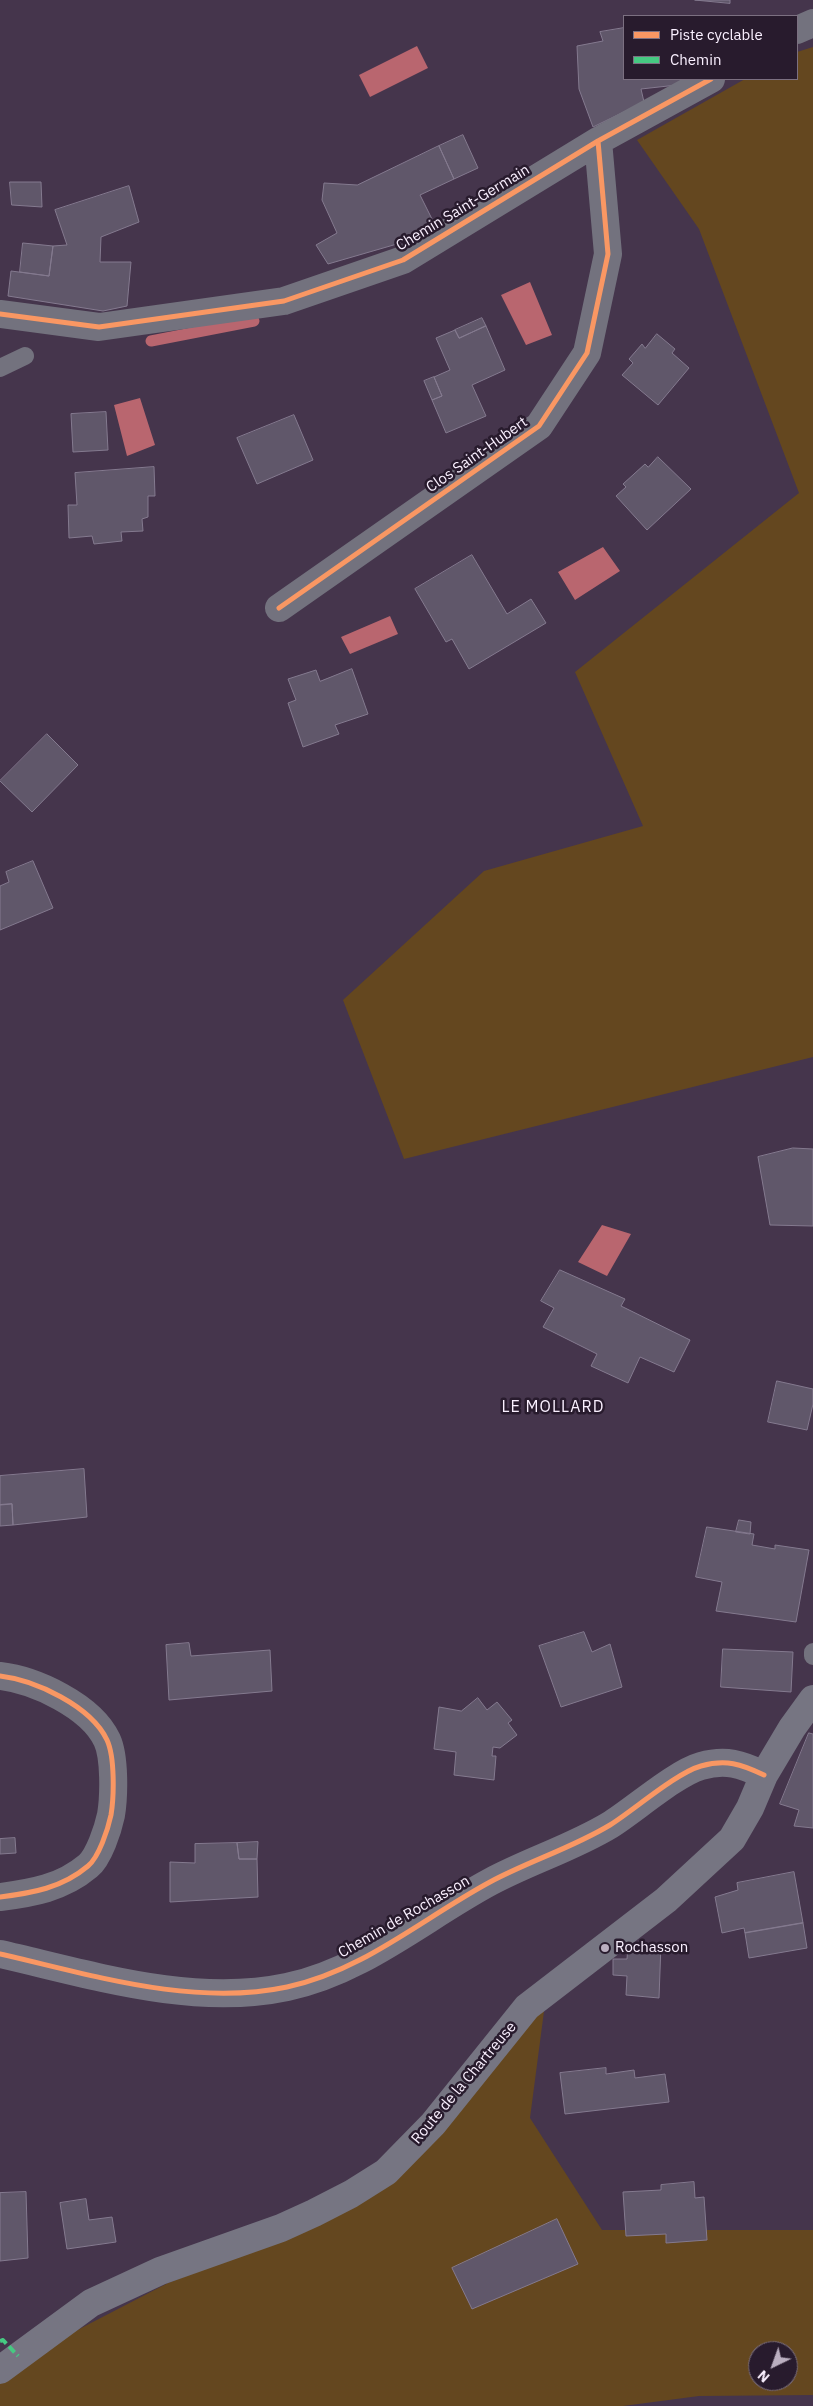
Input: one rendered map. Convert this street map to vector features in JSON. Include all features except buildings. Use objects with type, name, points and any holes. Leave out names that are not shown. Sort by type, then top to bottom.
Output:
[{"type":"main road","name":"Route de la Chartreuse","points":[[0,2370],[91,2303],[160,2271],[281,2228],[314,2214],[386,2172],[433,2124],[527,2007],[666,1900],[732,1839],[750,1808],[764,1775],[792,1728],[813,1699]]},
{"type":"main road","name":"Chemin de Rochasson","points":[[0,1954],[132,1984],[191,1993],[286,1987],[313,1980],[358,1960],[491,1881],[567,1848],[610,1825],[698,1767],[716,1763],[741,1764],[764,1775]]},
{"type":"street","points":[[798,30],[813,23]]},
{"type":"street","name":"Chemin Saint-Germain","points":[[0,314],[99,327],[284,301],[403,260],[598,141],[709,80]]},
{"type":"street","name":"Clos Saint-Hubert","points":[[279,608],[539,426],[587,353],[608,254],[598,141]]},
{"type":"street","points":[[0,1676],[18,1678],[58,1696],[90,1717],[107,1740],[113,1771],[113,1803],[108,1831],[90,1865],[68,1880],[43,1891],[0,1898]]},
{"type":"lane","points":[[0,368],[25,356]]},
{"type":"shaded area","points":[[417,46],[428,68],[370,97],[359,75]]},
{"type":"shaded area","points":[[813,47],[813,1057],[404,1159],[343,1000],[484,871],[643,826],[575,672],[799,493],[699,229],[637,140],[743,80],[798,80],[798,52]]},
{"type":"shaded area","points":[[530,282],[552,335],[526,345],[501,295]]},
{"type":"shaded area","points":[[140,398],[155,445],[127,456],[114,405]]},
{"type":"shaded area","points":[[603,547],[620,571],[575,600],[558,572]]},
{"type":"shaded area","points":[[390,616],[398,634],[350,654],[341,637]]},
{"type":"shaded area","points":[[602,1225],[631,1234],[607,1276],[578,1262]]},
{"type":"shaded area","points":[[546,1996],[530,2118],[602,2230],[813,2230],[813,2395],[699,2396],[623,2406],[0,2406],[0,2381],[39,2350],[168,2283],[280,2240],[348,2199]]},
{"type":"waterway","points":[[151,341],[254,321]]},
{"type":"marked path","points":[[0,2341],[3,2340],[18,2356]]},
{"type":"cycle path","points":[[0,314],[99,327],[284,301],[403,260],[598,141],[709,80]]},
{"type":"cycle path","points":[[279,608],[539,426],[587,353],[608,254],[598,141]]},
{"type":"cycle path","points":[[0,1676],[45,1689],[61,1697],[88,1716],[107,1740],[113,1766],[111,1815],[103,1842],[92,1862],[68,1880],[24,1894],[0,1897]]},
{"type":"cycle path","points":[[0,1954],[106,1979],[179,1991],[251,1992],[287,1987],[341,1969],[392,1942],[490,1882],[596,1833],[691,1770],[710,1764],[726,1763],[741,1765],[764,1775]]},
{"type":"place","name":"Rochasson","points":[[605,1948]]},
{"type":"district","name":"LE MOLLARD","points":[[553,1407]]}]
